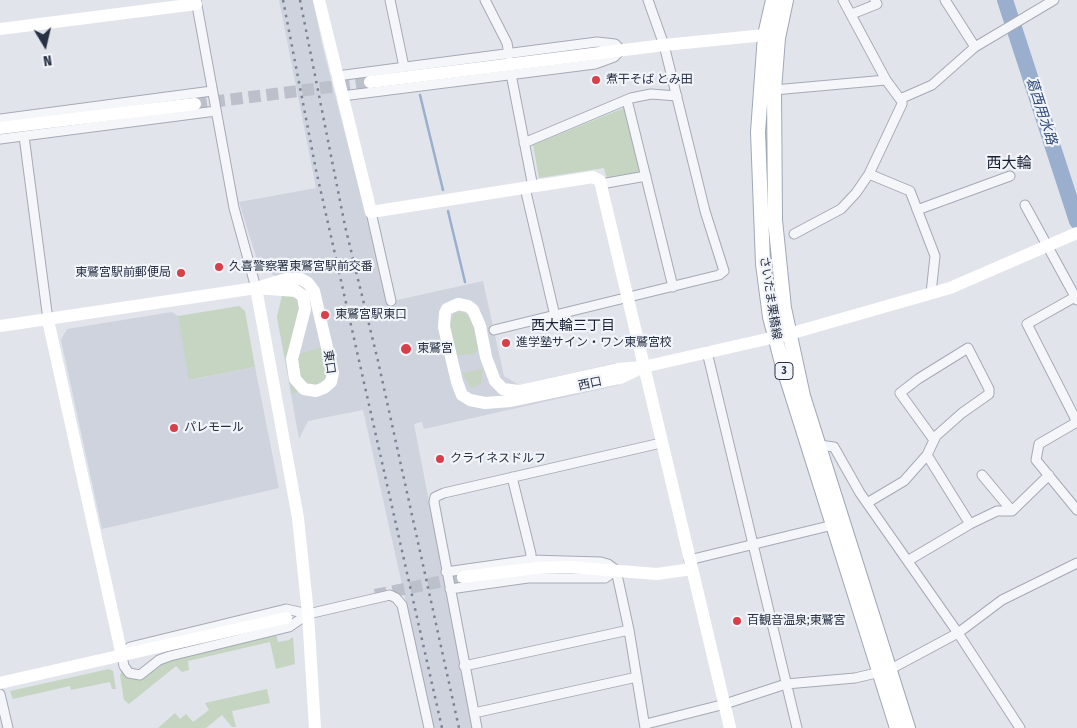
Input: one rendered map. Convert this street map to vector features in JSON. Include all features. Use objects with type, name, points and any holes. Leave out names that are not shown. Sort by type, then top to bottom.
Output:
[{"type":"main road","name":"さいたま栗橋線","points":[[773,0],[775,220],[782,336],[819,445],[885,672],[897,728]]},
{"type":"main road","name":"さいたま栗橋線","points":[[786,0],[772,37],[759,93],[758,178],[763,264],[834,525],[885,672],[908,728]]},
{"type":"street","points":[[319,0],[391,301]]},
{"type":"street","points":[[390,0],[404,67]]},
{"type":"street","points":[[485,0],[507,43],[509,55]]},
{"type":"street","points":[[494,330],[627,299],[719,275],[724,271],[705,211],[664,45],[648,0]]},
{"type":"street","points":[[843,0],[886,80],[900,100],[932,85],[975,47],[1054,0]]},
{"type":"street","points":[[852,14],[877,4],[875,0]]},
{"type":"street","points":[[945,0],[975,47]]},
{"type":"street","points":[[0,29],[196,2],[234,208],[256,288],[298,513],[308,614],[315,728]]},
{"type":"street","points":[[370,82],[664,45],[772,37]]},
{"type":"street","points":[[337,76],[597,42],[615,44],[621,50]]},
{"type":"street","points":[[342,96],[595,64],[614,57],[621,50]]},
{"type":"street","points":[[511,74],[524,143],[529,187],[555,316]]},
{"type":"street","points":[[774,90],[886,80]]},
{"type":"street","points":[[0,119],[212,91]]},
{"type":"street","points":[[524,143],[627,100],[651,94],[677,96]]},
{"type":"street","points":[[794,234],[841,209],[869,174],[902,104],[902,98]]},
{"type":"street","points":[[627,100],[673,287]]},
{"type":"street","points":[[0,128],[195,104]]},
{"type":"street","points":[[0,138],[216,111]]},
{"type":"street","points":[[24,136],[48,320],[125,669],[129,673],[140,675],[164,657],[289,627],[308,614],[390,595],[400,601],[429,728]]},
{"type":"street","points":[[869,174],[910,192],[935,256],[931,294]]},
{"type":"street","points":[[601,184],[646,176]]},
{"type":"street","points":[[917,210],[1010,176]]},
{"type":"street","points":[[371,212],[593,177],[598,178],[601,184],[730,728]]},
{"type":"street","points":[[1025,205],[1076,298],[1027,324],[1077,422],[1039,444],[1036,460],[1077,510]]},
{"type":"street","points":[[643,367],[782,336],[931,294],[950,288],[1047,247],[1075,233]]},
{"type":"street","name":"東口","points":[[286,279],[301,279],[311,286],[316,298],[332,373],[331,382],[324,388],[316,390],[304,389],[295,378],[292,360],[305,309],[303,296],[296,291],[256,288],[286,279]]},
{"type":"street","points":[[0,326],[256,288]]},
{"type":"street","name":"西口","points":[[458,304],[468,306],[473,310],[480,326],[486,357],[495,381],[499,386],[508,391],[519,391],[618,369],[643,367],[620,378],[511,401],[485,403],[470,400],[462,395],[457,382],[444,327],[445,313],[448,309],[458,304]]},
{"type":"street","points":[[867,503],[904,481],[926,455],[934,440],[962,413],[989,394],[989,389],[968,348],[918,379],[900,393],[934,440]]},
{"type":"street","points":[[707,352],[797,728]]},
{"type":"street","points":[[478,728],[446,572],[434,502],[435,497],[512,476],[661,443]]},
{"type":"street","points":[[819,445],[834,447],[867,503],[909,560],[1020,728]]},
{"type":"street","points":[[926,455],[970,524]]},
{"type":"street","points":[[982,475],[1012,510]]},
{"type":"street","points":[[909,560],[996,511],[1012,510],[1049,475]]},
{"type":"street","points":[[512,476],[530,560]]},
{"type":"street","points":[[463,577],[537,568],[616,570],[657,574],[753,545],[834,525]]},
{"type":"street","points":[[446,572],[530,560],[601,562],[608,564],[616,570],[629,630],[645,726],[786,684],[855,678],[885,672],[958,633],[1002,600],[1077,563]]},
{"type":"street","points":[[450,589],[528,578],[605,578],[616,570]]},
{"type":"street","points":[[122,656],[130,647],[286,610],[308,614]]},
{"type":"street","points":[[0,684],[286,618]]},
{"type":"street","points":[[464,666],[629,630]]},
{"type":"street","points":[[474,713],[637,677]]},
{"type":"street","points":[[0,694],[8,728]]},
{"type":"shaded area","points":[[279,0],[313,0],[322,44],[388,302],[483,281],[504,376],[519,385],[615,363],[619,385],[424,429],[422,422],[414,424],[473,728],[434,728],[363,410],[308,421],[299,439],[277,317],[282,296],[277,277],[259,266],[239,202],[316,188]]},
{"type":"shaded area","name":"パレモール","points":[[172,312],[178,316],[190,380],[255,367],[279,488],[102,529],[61,340],[67,329]]},
{"type":"green space","points":[[624,108],[640,169],[637,174],[610,180],[606,176],[604,168],[539,178],[533,145]]},
{"type":"green space","points":[[282,296],[291,296],[297,300],[300,307],[291,384],[298,392],[292,394],[277,317]]},
{"type":"green space","points":[[239,306],[245,311],[255,367],[189,380],[178,316]]},
{"type":"green space","points":[[459,312],[465,313],[472,321],[478,347],[475,354],[457,355],[450,323],[454,314]]},
{"type":"green space","points":[[322,347],[327,376],[318,384],[307,384],[300,376],[297,361],[300,354]]},
{"type":"green space","points":[[483,369],[481,384],[471,388],[462,373]]},
{"type":"green space","points":[[276,633],[278,642],[289,640],[293,637],[295,664],[276,669],[270,642],[188,661],[189,670],[182,672],[176,666],[129,704],[124,700],[120,675],[122,671],[132,678],[139,679],[146,676],[163,660]]},
{"type":"green space","points":[[109,669],[113,671],[116,689],[112,689],[110,682],[71,690],[70,686],[13,699],[10,691]]},
{"type":"green space","points":[[267,689],[270,703],[232,711],[236,727],[232,727],[222,715],[206,728],[158,728],[175,713],[180,719],[186,714],[193,722],[209,710],[205,703]]},
{"type":"waterway","name":"葛西用水路","points":[[1005,0],[1077,221]]},
{"type":"waterway","points":[[420,95],[443,190]]},
{"type":"waterway","points":[[448,211],[465,282]]},
{"type":"tunnel","points":[[195,104],[370,82]]},
{"type":"tunnel","points":[[375,595],[463,577]]},
{"type":"railway","points":[[283,0],[316,170],[442,728]]},
{"type":"railway","points":[[300,0],[345,226],[378,361],[459,728]]},
{"type":"place","name":"煮干そば とみ田","points":[[596,80]]},
{"type":"place","name":"久喜警察署東鷲宮駅前交番","points":[[219,267]]},
{"type":"place","name":"東鷲宮駅前郵便局","points":[[181,273]]},
{"type":"place","name":"東鷲宮駅東口","points":[[325,315]]},
{"type":"place","name":"進学塾サイン・ワン東鷲宮校","points":[[506,343]]},
{"type":"place","name":"東鷲宮","points":[[406,349]]},
{"type":"place","name":"パレモール","points":[[174,428]]},
{"type":"place","name":"クライネスドルフ","points":[[440,459]]},
{"type":"place","name":"百観音温泉;東鷲宮","points":[[737,621]]},
{"type":"district","name":"西大輪","points":[[1009,164]]},
{"type":"district","name":"西大輪三丁目","points":[[573,326]]}]
